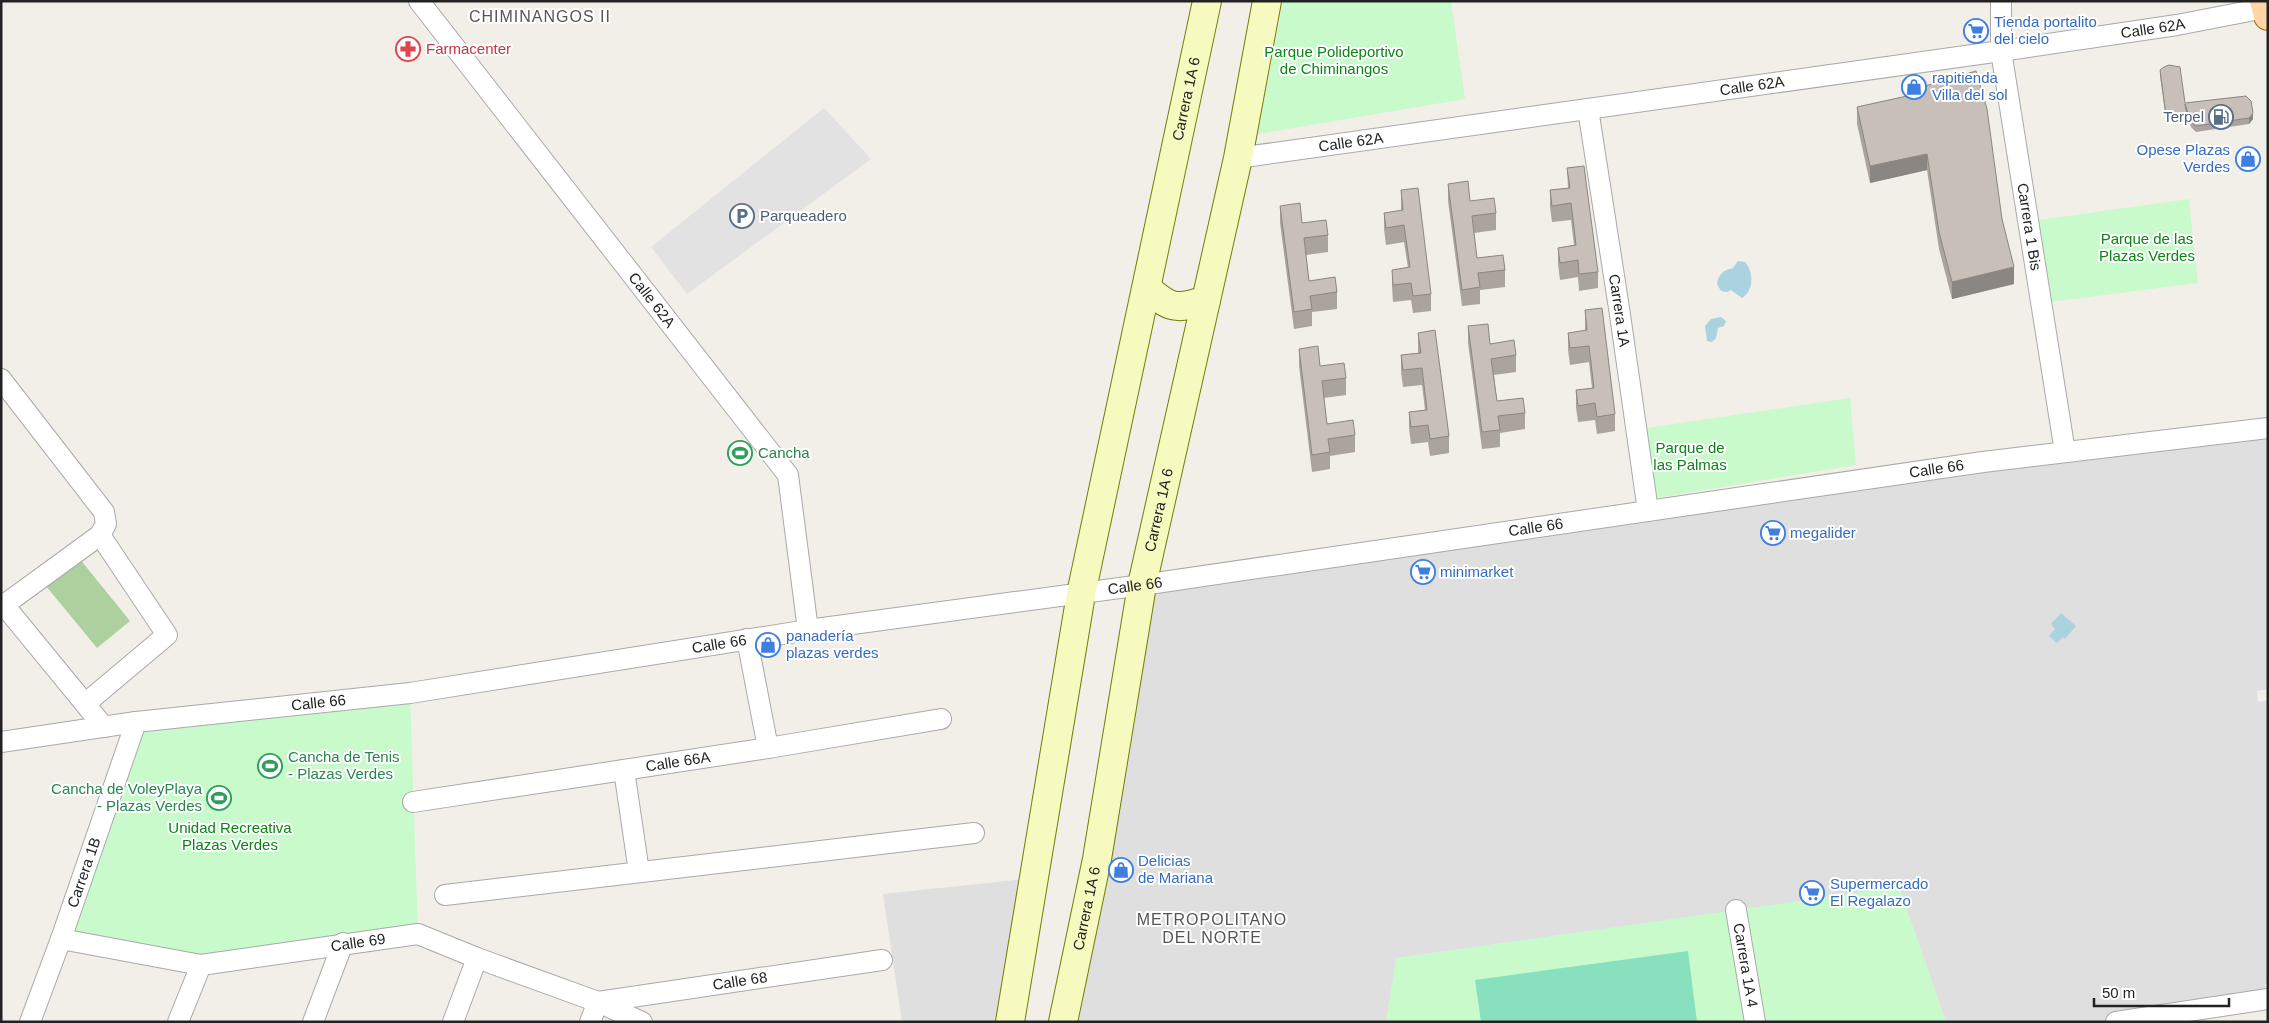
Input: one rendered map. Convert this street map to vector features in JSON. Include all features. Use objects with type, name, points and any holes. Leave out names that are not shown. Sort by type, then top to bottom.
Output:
[{"type":"street","name":"Calle 62A","points":[[419,1],[788,476],[808,630]]},
{"type":"street","name":"Carrera 1A 6","points":[[1010,1022],[1081,594],[1207,1]]},
{"type":"street","name":"Carrera 1A 6","points":[[1064,1022],[1097,859],[1142,585],[1238,158],[1267,1]]},
{"type":"street","name":"Carrera 1 Bis","points":[[2001,1],[2001,51],[2064,452]]},
{"type":"street","name":"Calle 62A","points":[[1238,158],[2001,51],[2178,25],[2266,8]]},
{"type":"street","name":"Carrera 1A","points":[[1588,109],[1648,511]]},
{"type":"street","points":[[1147,288],[1164,303],[1185,307],[1206,300]]},
{"type":"street","points":[[1,379],[104,512],[106,524],[100,535],[4,605],[104,727]]},
{"type":"street","name":"Calle 66","points":[[1,742],[136,722],[410,693],[808,630],[1081,594],[2064,452],[2268,428]]},
{"type":"street","points":[[86,703],[167,635],[100,535]]},
{"type":"street","points":[[747,639],[768,748]]},
{"type":"street","name":"Calle 66A","points":[[414,802],[768,748],[941,719]]},
{"type":"street","name":"Carrera 1B","points":[[30,1022],[61,939],[136,722]]},
{"type":"street","points":[[624,770],[639,872]]},
{"type":"street","points":[[445,895],[974,833]]},
{"type":"street","name":"Carrera 1A 4","points":[[1736,910],[1755,1022]]},
{"type":"street","name":"Calle 69","points":[[61,939],[200,965],[343,943],[418,934],[477,958],[598,1002],[642,1022]]},
{"type":"street","points":[[313,1022],[343,943]]},
{"type":"street","points":[[453,1022],[477,958]]},
{"type":"street","name":"Calle 68","points":[[598,1002],[882,960]]},
{"type":"street","points":[[178,1022],[200,965]]},
{"type":"street","points":[[642,1022],[644,995]]},
{"type":"street","points":[[2116,1022],[2268,999]]},
{"type":"street","points":[[590,1022],[598,1002]]},
{"type":"shaded area","name":"Parqueadero","points":[[824,108],[871,159],[687,294],[651,247]]},
{"type":"shaded area","points":[[2268,428],[2268,689],[2257,691],[2258,702],[2268,700],[2268,983],[2265,984],[2267,999],[2116,1022],[1946,1022],[1899,888],[1397,958],[1386,1022],[1063,1022],[1142,585]]},
{"type":"shaded area","points":[[1024,879],[999,1022],[902,1022],[883,894]]},
{"type":"green space","name":"Parque Polideportivo de Chiminangos","points":[[1283,1],[1451,1],[1465,99],[1258,134]]},
{"type":"green space","name":"Parque de las Plazas Verdes","points":[[2189,199],[2198,283],[2050,302],[2039,220]]},
{"type":"green space","name":"Parque de las Palmas","points":[[1850,398],[1856,465],[1656,498],[1647,428]]},
{"type":"green space","points":[[79,558],[130,621],[97,648],[46,586]]},
{"type":"green space","name":"Unidad Recreativa Plazas Verdes","points":[[410,693],[418,934],[201,965],[61,939],[136,722]]},
{"type":"green space","points":[[1899,887],[1946,1022],[1386,1022],[1396,958]]},
{"type":"green space","points":[[1688,951],[1697,1022],[1481,1022],[1475,980]]},
{"type":"water","points":[[1738,261],[1745,262],[1751,276],[1749,291],[1742,298],[1731,290],[1727,292],[1721,291],[1717,284],[1722,273],[1733,268]]},
{"type":"water","points":[[1721,317],[1726,321],[1724,326],[1718,328],[1716,338],[1712,342],[1707,341],[1705,326],[1711,319]]},
{"type":"water","points":[[2061,613],[2076,626],[2065,639],[2063,637],[2057,643],[2049,636],[2055,629],[2051,624]]},
{"type":"building","points":[[2169,65],[2180,67],[2185,103],[2246,96],[2251,101],[2253,113],[2249,118],[2196,126],[2191,122],[2185,104],[2187,115],[2166,115],[2160,70]]},
{"type":"building","points":[[1976,71],[1987,109],[2002,219],[2014,267],[1952,282],[1939,232],[1927,154],[1870,166],[1857,107],[1916,94],[1915,89]]},
{"type":"building","points":[[1584,166],[1598,272],[1579,274],[1578,260],[1560,263],[1558,248],[1576,245],[1571,203],[1552,206],[1550,190],[1570,188],[1567,168]]},
{"type":"building","points":[[1468,181],[1470,201],[1494,198],[1496,213],[1472,216],[1477,258],[1503,255],[1505,270],[1478,273],[1480,287],[1462,290],[1448,184]]},
{"type":"building","points":[[1418,188],[1431,294],[1413,296],[1411,283],[1393,285],[1392,270],[1410,267],[1404,225],[1386,228],[1384,213],[1403,210],[1401,190]]},
{"type":"building","points":[[1300,203],[1302,223],[1326,220],[1328,235],[1304,238],[1309,281],[1335,277],[1337,292],[1310,296],[1312,309],[1294,312],[1280,206]]},
{"type":"building","points":[[1602,308],[1615,414],[1597,417],[1595,403],[1578,406],[1576,390],[1594,388],[1589,346],[1570,348],[1568,333],[1587,330],[1585,310]]},
{"type":"building","points":[[1488,324],[1490,344],[1514,340],[1516,355],[1491,359],[1497,401],[1523,398],[1525,413],[1498,416],[1500,430],[1482,432],[1468,326]]},
{"type":"building","points":[[1435,330],[1449,436],[1430,439],[1428,425],[1411,427],[1409,412],[1427,410],[1422,368],[1403,370],[1401,355],[1421,353],[1418,333]]},
{"type":"building","points":[[1318,346],[1320,366],[1344,363],[1346,378],[1322,381],[1327,424],[1353,420],[1355,435],[1328,439],[1330,452],[1312,455],[1299,349]]},
{"type":"place","name":"Tienda portalito del cielo","points":[[1976,31]]},
{"type":"place","name":"Farmacenter","points":[[408,49]]},
{"type":"place","name":"rapitienda Villa del sol","points":[[1914,87]]},
{"type":"place","name":"Terpel","points":[[2221,117]]},
{"type":"place","name":"Opese Plazas Verdes","points":[[2248,159]]},
{"type":"place","name":"Parqueadero","points":[[742,216]]},
{"type":"place","name":"Cancha","points":[[740,453]]},
{"type":"place","name":"megalider","points":[[1773,533]]},
{"type":"place","name":"minimarket","points":[[1423,572]]},
{"type":"place","name":"panadería plazas verdes","points":[[768,645]]},
{"type":"place","name":"Cancha de Tenis - Plazas Verdes","points":[[270,766]]},
{"type":"place","name":"Cancha de VoleyPlaya - Plazas Verdes","points":[[219,798]]},
{"type":"place","name":"Delicias de Mariana","points":[[1121,870]]},
{"type":"place","name":"Supermercado El Regalazo","points":[[1812,893]]},
{"type":"district","name":"CHIMINANGOS II","points":[[540,16]]},
{"type":"district","name":"METROPOLITANO DEL NORTE","points":[[1212,928]]}]
